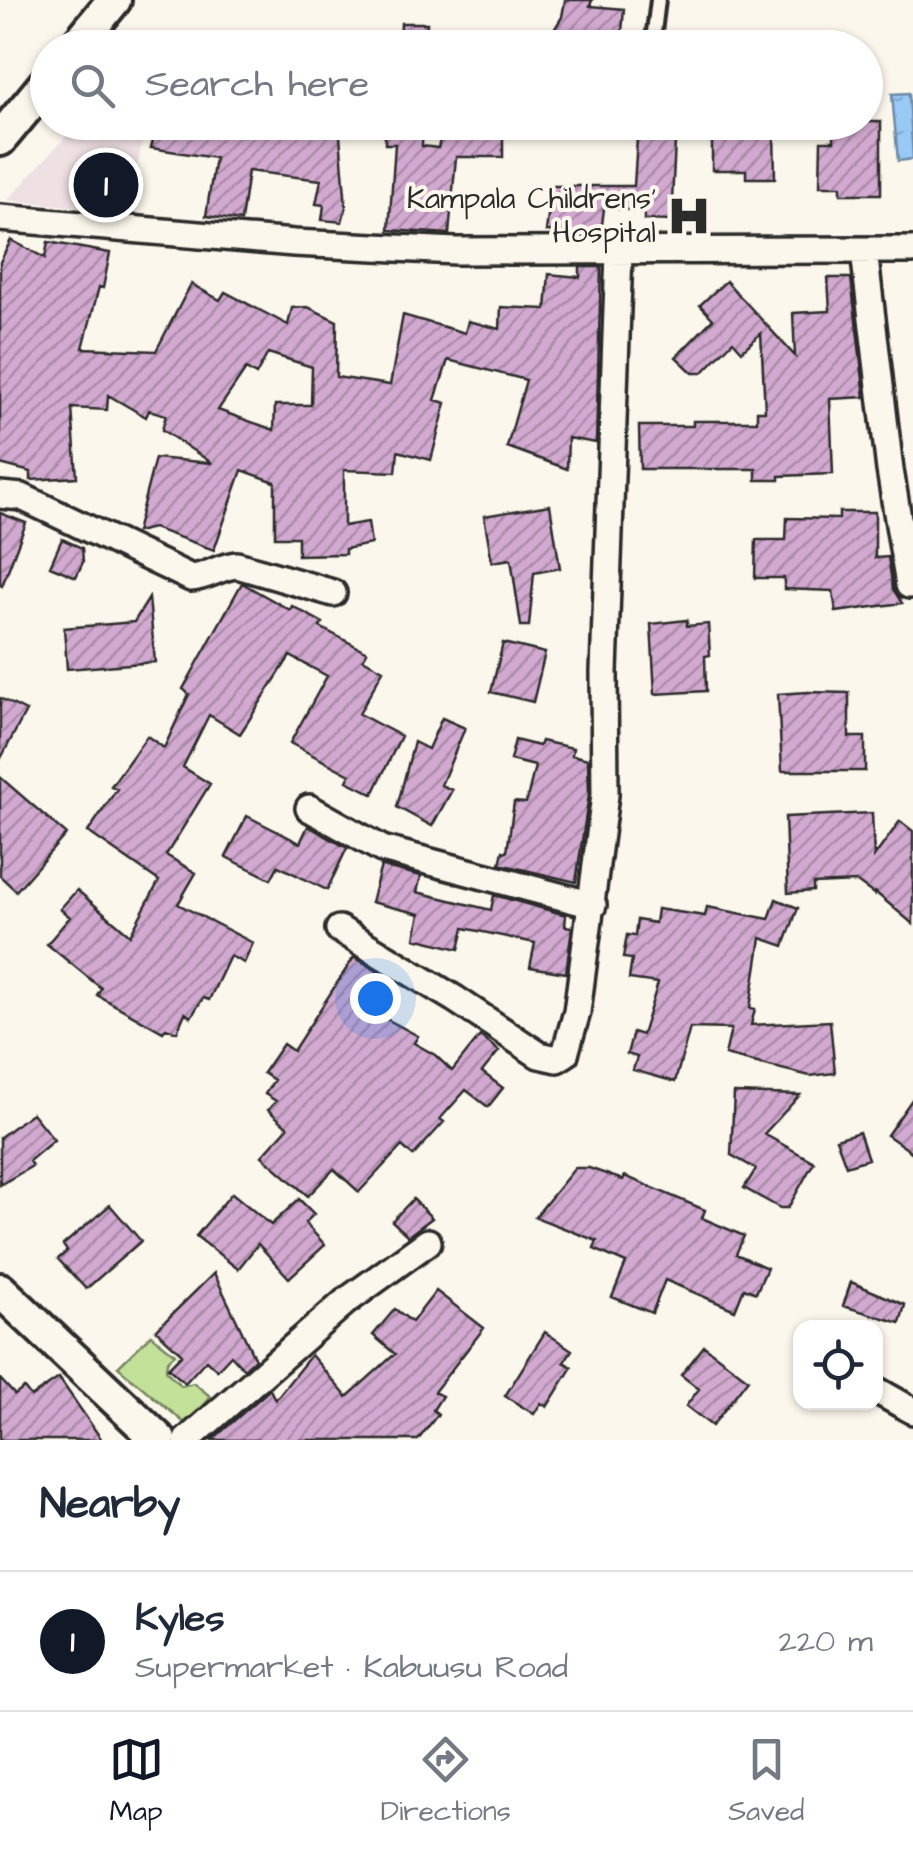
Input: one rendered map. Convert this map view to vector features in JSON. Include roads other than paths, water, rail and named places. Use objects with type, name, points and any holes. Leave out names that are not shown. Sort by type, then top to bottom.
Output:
[{"type":"street","points":[[90,30],[114,0]]},
{"type":"street","points":[[0,139],[30,103]]},
{"type":"street","points":[[0,218],[294,243],[456,251],[913,250]]},
{"type":"street","points":[[864,251],[890,470],[909,586]]},
{"type":"street","points":[[339,929],[539,1055],[557,1059],[565,1054],[571,1042],[593,905],[605,795],[604,672],[619,252]]},
{"type":"street","points":[[0,495],[22,497],[191,578],[237,565],[333,593]]},
{"type":"street","points":[[310,808],[382,849],[593,905]]},
{"type":"street","points":[[187,1440],[345,1302],[428,1242]]},
{"type":"street","points":[[0,1290],[159,1440]]},
{"type":"street","points":[[883,1394],[913,1411]]},
{"type":"lane","points":[[654,30],[658,0]]},
{"type":"water","points":[[909,93],[913,159],[898,161],[892,94]]},
{"type":"place","name":"Kyles","points":[[106,185]]},
{"type":"place","name":"Kampala Childrens' Hospital","points":[[689,216]]}]
